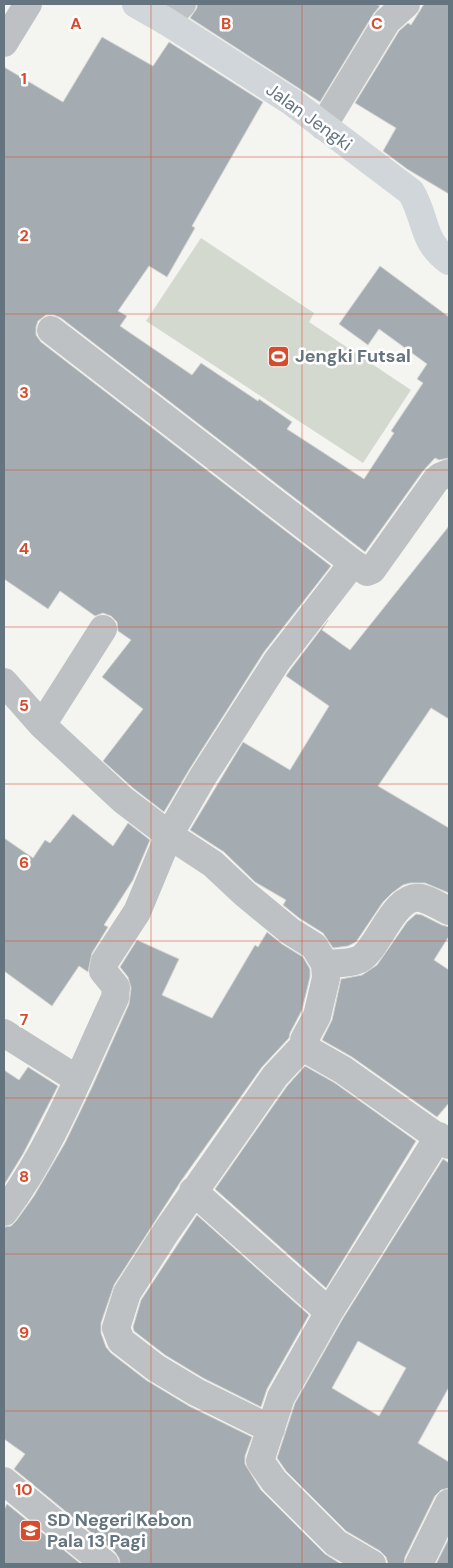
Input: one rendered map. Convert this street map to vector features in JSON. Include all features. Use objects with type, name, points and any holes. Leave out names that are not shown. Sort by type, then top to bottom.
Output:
[{"type":"street","points":[[4,43],[28,4]]},
{"type":"street","name":"Jalan Jengki","points":[[136,4],[174,13],[411,192],[417,202],[429,238],[436,250],[449,261]]},
{"type":"street","points":[[323,126],[387,22],[406,4]]},
{"type":"street","points":[[51,330],[367,572],[372,570],[436,480],[449,473]]},
{"type":"street","points":[[4,1212],[31,1172],[117,992],[116,987],[103,971],[105,960],[137,912],[169,835],[202,778],[277,661],[353,563]]},
{"type":"street","points":[[42,725],[103,629]]},
{"type":"street","points":[[4,682],[42,725],[123,800],[169,835],[213,864],[245,894],[290,931],[314,946],[325,964],[326,978],[317,1016],[306,1036],[305,1044],[275,1076],[193,1191],[128,1293],[116,1328],[121,1342],[156,1368],[196,1392],[271,1429]]},
{"type":"street","points":[[325,964],[354,962],[362,958],[401,906],[410,899],[421,898],[449,911]]},
{"type":"street","points":[[4,1033],[77,1079]]},
{"type":"street","points":[[305,1044],[313,1053],[343,1070],[444,1140],[329,1312],[281,1397],[260,1461],[274,1481],[336,1544],[372,1564]]},
{"type":"street","points":[[193,1191],[329,1312]]},
{"type":"street","points":[[4,1482],[105,1564]]},
{"type":"street","points":[[419,1564],[449,1503]]},
{"type":"shaded area","name":"Jengki Futsal","points":[[201,238],[314,313],[309,322],[411,390],[363,463],[146,321]]},
{"type":"building","points":[[197,4],[376,4],[380,6],[320,102],[190,18],[197,8]]},
{"type":"building","points":[[424,4],[449,4],[449,194],[407,169],[383,151],[396,128],[355,103],[399,31],[408,23],[411,25]]},
{"type":"building","points":[[102,37],[153,66],[169,42],[263,102],[192,226],[195,228],[167,277],[149,266],[118,311],[127,316],[120,326],[192,375],[201,363],[258,401],[259,399],[292,422],[287,429],[364,479],[394,433],[391,431],[423,383],[417,379],[427,364],[379,329],[368,345],[339,324],[380,266],[449,317],[449,458],[439,460],[435,458],[423,471],[365,552],[61,318],[54,315],[46,315],[38,321],[36,335],[41,342],[331,566],[264,652],[164,812],[103,761],[143,709],[102,677],[131,640],[118,631],[117,622],[111,616],[103,613],[95,616],[60,591],[48,609],[4,579],[4,67],[63,102]]},
{"type":"building","points":[[449,526],[449,719],[431,708],[378,786],[449,828],[449,893],[425,883],[403,885],[383,902],[356,942],[348,946],[333,948],[323,933],[283,905],[286,900],[255,882],[224,852],[190,830],[243,742],[290,770],[329,706],[286,676],[328,620],[322,630],[350,650]]},
{"type":"building","points":[[73,814],[113,846],[128,823],[150,840],[133,880],[104,925],[108,927],[92,953],[88,972],[79,966],[52,1006],[4,971],[4,838],[33,858],[45,840],[50,843]]},
{"type":"building","points":[[416,914],[449,927],[449,936],[434,960],[449,970],[449,1103],[437,1117],[352,1057],[322,1040],[332,1020],[341,979],[362,975],[377,965],[407,922]]},
{"type":"building","points":[[267,932],[303,957],[310,969],[310,977],[302,1010],[289,1038],[262,1067],[181,1181],[114,1285],[101,1323],[101,1333],[106,1347],[111,1353],[146,1380],[189,1406],[252,1437],[245,1456],[245,1464],[261,1490],[325,1554],[341,1564],[120,1564],[115,1552],[14,1469],[25,1454],[4,1439],[4,1227],[11,1226],[16,1221],[34,1196],[65,1143],[92,1087],[129,1004],[131,988],[128,977],[120,967],[137,940],[179,959],[162,995],[212,1018],[255,945],[258,947]]},
{"type":"building","points":[[305,1066],[335,1083],[416,1141],[326,1288],[215,1189],[287,1086]]},
{"type":"building","points":[[28,1067],[58,1086],[23,1154],[4,1185],[4,1070],[19,1080]]},
{"type":"building","points":[[443,1159],[449,1163],[449,1387],[418,1443],[449,1462],[449,1488],[441,1490],[435,1496],[405,1557],[404,1564],[388,1564],[386,1557],[380,1551],[346,1531],[286,1471],[277,1458],[295,1403],[342,1320]],"holes":[[[358,1341],[406,1368],[379,1416],[332,1388]]]},
{"type":"building","points":[[197,1215],[309,1315],[267,1389],[261,1407],[203,1378],[165,1355],[134,1331],[133,1327],[141,1300]]},
{"type":"building","name":"SD Negeri Kebon Pala 13 Pagi","points":[[7,1504],[81,1564],[4,1564],[4,1510]]},
{"type":"building","points":[[449,1538],[449,1564],[436,1564]]},
{"type":"place","name":"Jengki Futsal","points":[[279,356]]},
{"type":"place","name":"SD Negeri Kebon Pala 13 Pagi","points":[[31,1530]]}]
